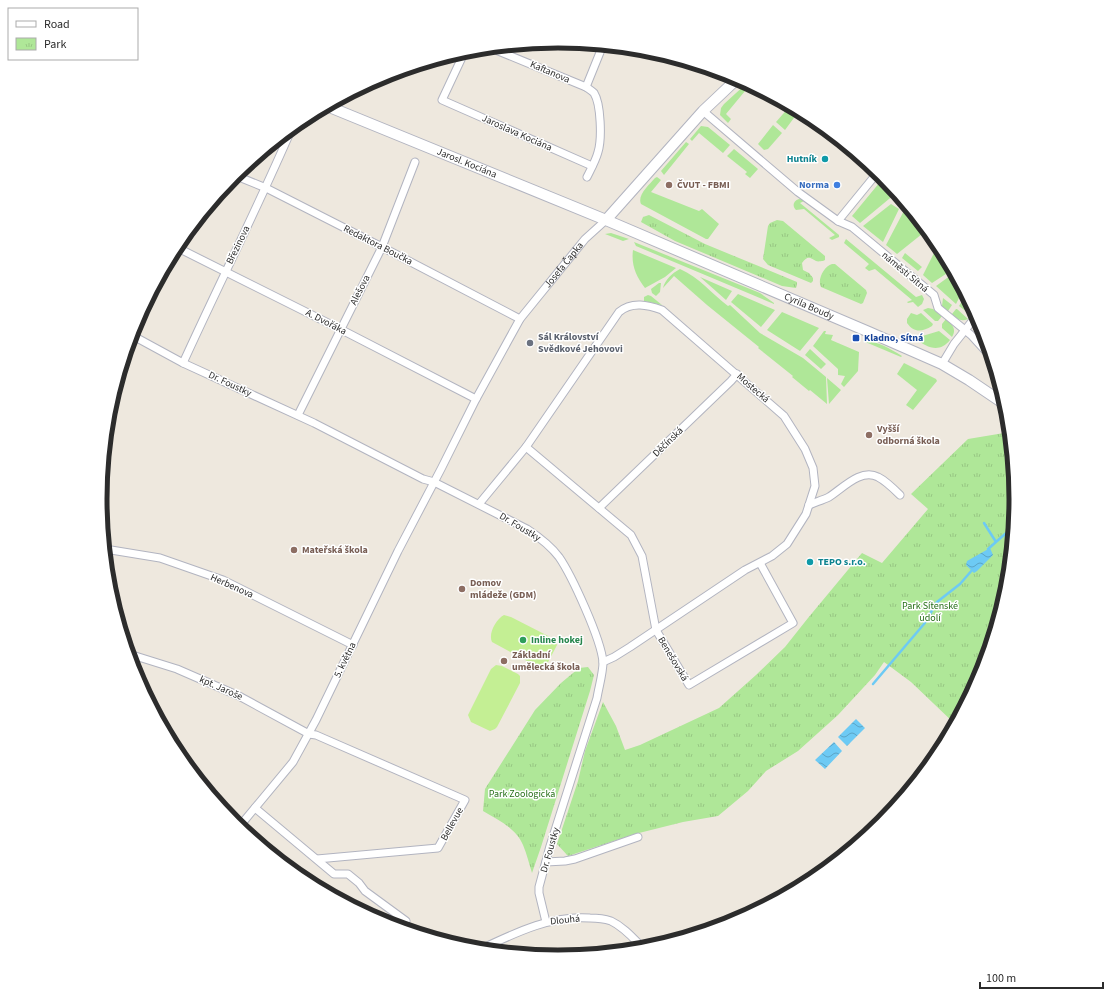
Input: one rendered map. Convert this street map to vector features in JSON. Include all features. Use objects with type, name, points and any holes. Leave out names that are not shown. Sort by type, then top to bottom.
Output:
[{"type":"street","points":[[587,177],[598,152],[600,142],[599,114],[596,99],[593,92],[586,87],[601,50]]},
{"type":"street","name":"Kaftanova","points":[[500,52],[586,87]]},
{"type":"street","name":"Jaroslava Kociána","points":[[461,59],[442,100],[592,166]]},
{"type":"street","name":"Josefa Čapka","points":[[434,482],[476,399],[520,319],[585,239],[606,220],[703,111],[733,83]]},
{"type":"street","name":"Jarosl. Kociána","points":[[333,108],[606,220]]},
{"type":"street","name":"náměstí Sítná","points":[[703,111],[747,145],[798,192],[838,221],[852,227],[934,295],[938,308],[965,330],[983,349]]},
{"type":"street","name":"Březinova","points":[[183,362],[266,188],[288,138]]},
{"type":"street","name":"Alešova","points":[[298,415],[382,247],[415,162]]},
{"type":"street","points":[[838,221],[874,177]]},
{"type":"street","name":"Redaktora Boučka","points":[[241,178],[266,188],[520,319]]},
{"type":"street","name":"Cyrila Boudy","points":[[606,220],[862,328],[942,364],[998,399]]},
{"type":"street","name":"A. Dvořáka","points":[[181,251],[340,329],[476,399]]},
{"type":"street","name":"Mostecká","points":[[479,504],[526,447],[618,312],[630,305],[646,305],[662,310],[784,416],[798,437],[813,468],[815,486],[806,514],[786,544],[772,556],[745,570],[656,630],[614,657],[603,662]]},
{"type":"street","points":[[942,364],[954,344],[972,321]]},
{"type":"street","name":"Dr. Foustky","points":[[137,338],[183,362],[298,415],[423,479],[434,482],[527,528],[545,542],[558,557],[565,567],[591,624],[603,662],[597,698],[539,887],[539,894],[546,922]]},
{"type":"street","name":"Děčínská","points":[[599,508],[726,387],[737,374]]},
{"type":"street","name":"Benešovská","points":[[526,447],[631,535],[642,556],[656,630],[689,685],[793,623],[760,562]]},
{"type":"street","points":[[809,505],[828,497],[858,477],[865,475],[878,477],[900,494]]},
{"type":"street","name":"5. května","points":[[243,822],[294,762],[398,550],[434,482]]},
{"type":"street","name":"Herbenova","points":[[110,550],[160,558],[223,580],[352,645]]},
{"type":"street","name":"kpt. Jaroše","points":[[135,656],[177,669],[239,696],[309,734]]},
{"type":"street","name":"Bellevue","points":[[309,734],[316,735],[465,800],[438,848],[317,859]]},
{"type":"street","points":[[255,808],[334,874],[348,874],[360,883],[366,891],[406,921]]},
{"type":"street","points":[[546,862],[576,859],[638,837]]},
{"type":"street","name":"Dlouhá","points":[[491,945],[546,922],[577,917],[610,921],[620,927],[638,942]]},
{"type":"green space","points":[[742,88],[746,90],[726,114],[731,119],[728,123],[720,115],[721,108]]},
{"type":"green space","points":[[787,110],[796,115],[785,130],[776,122]]},
{"type":"green space","points":[[773,125],[782,133],[768,149],[764,150],[758,144]]},
{"type":"green space","points":[[701,126],[708,127],[730,145],[723,153],[699,133],[692,141],[690,139]]},
{"type":"green space","points":[[686,142],[689,144],[664,175],[661,171]]},
{"type":"green space","points":[[734,149],[758,169],[750,178],[745,174],[747,172],[727,156]]},
{"type":"green space","points":[[657,177],[661,180],[651,192],[699,211],[702,209],[719,224],[708,239],[641,204],[640,201],[644,190]]},
{"type":"green space","points":[[879,183],[892,196],[860,223],[852,216]]},
{"type":"green space","points":[[799,199],[806,200],[800,203],[839,235],[839,237],[832,240],[829,238],[835,235],[804,209],[796,210],[794,204],[795,201]]},
{"type":"green space","points":[[891,204],[899,209],[883,242],[863,226]]},
{"type":"green space","points":[[904,210],[923,233],[897,254],[886,245]]},
{"type":"green space","points":[[649,215],[705,244],[797,282],[796,288],[782,286],[675,241],[641,222],[643,217]]},
{"type":"green space","points":[[777,220],[783,221],[825,256],[825,260],[823,261],[817,261],[809,258],[802,263],[803,270],[809,273],[813,278],[811,283],[768,265],[763,259],[768,226],[770,223]]},
{"type":"green space","points":[[611,233],[629,239],[623,241],[605,234]]},
{"type":"green space","points":[[846,239],[916,297],[922,295],[924,299],[922,304],[918,307],[913,302],[908,303],[907,302],[912,300],[875,269],[869,271],[865,268],[869,264],[844,243]]},
{"type":"green space","points":[[634,242],[760,293],[774,304],[636,246]]},
{"type":"green space","points":[[633,250],[676,268],[665,277],[645,288],[635,270]]},
{"type":"green space","points":[[935,251],[948,273],[932,283],[923,275]]},
{"type":"green space","points":[[905,253],[922,267],[918,271],[902,258]]},
{"type":"green space","points":[[835,264],[866,290],[867,293],[863,303],[861,304],[821,287],[820,281],[822,274],[826,267]]},
{"type":"green space","points":[[680,269],[693,276],[728,306],[730,305],[760,333],[803,358],[826,377],[827,404],[792,377],[793,376],[674,276],[663,288],[669,277]]},
{"type":"green space","points":[[950,276],[960,296],[956,304],[936,286]]},
{"type":"green space","points":[[700,277],[732,291],[726,300]]},
{"type":"green space","points":[[661,283],[660,292],[656,296],[652,293],[651,289]]},
{"type":"green space","points":[[738,294],[775,310],[761,327],[731,302]]},
{"type":"green space","points":[[648,295],[662,305],[644,301],[644,297]]},
{"type":"green space","points":[[943,298],[952,305],[948,311],[942,306]]},
{"type":"green space","points":[[962,301],[968,311],[967,312],[959,306]]},
{"type":"green space","points":[[928,308],[933,309],[942,316],[938,321],[935,321],[923,310]]},
{"type":"green space","points":[[956,309],[968,319],[959,320],[952,314]]},
{"type":"green space","points":[[782,312],[819,328],[800,351],[767,330]]},
{"type":"green space","points":[[911,313],[917,315],[921,313],[933,324],[932,326],[922,330],[912,329],[907,323],[907,319]]},
{"type":"green space","points":[[946,319],[954,329],[952,337],[942,328],[942,324]]},
{"type":"green space","points":[[824,331],[826,331],[825,334],[833,335],[831,340],[859,352],[858,371],[844,387],[841,384],[845,376],[838,375],[838,369],[813,346]]},
{"type":"green space","points":[[939,331],[950,340],[942,347],[929,347],[916,339],[916,338]]},
{"type":"green space","points":[[863,341],[875,342],[902,356],[901,357]]},
{"type":"green space","points":[[810,349],[826,364],[821,369],[805,355]]},
{"type":"green space","points":[[904,363],[936,379],[937,381],[913,410],[906,405],[917,390],[897,374]]},
{"type":"green space","points":[[827,378],[841,390],[829,404]]},
{"type":"green space","name":"Park Sítenské údolí","points":[[1004,433],[1008,470],[1008,528],[1005,558],[994,616],[975,672],[951,720],[911,682],[884,662],[875,675],[838,715],[798,751],[766,771],[748,791],[718,816],[683,822],[635,834],[568,856],[557,844],[578,781],[585,751],[603,702],[616,726],[625,750],[640,745],[719,708],[785,647],[862,553],[882,563],[928,509],[911,494],[968,439]]},
{"type":"green space","name":"Inline hokej","points":[[504,615],[511,617],[554,639],[557,645],[546,666],[541,668],[538,667],[492,642],[492,631],[498,620]]},
{"type":"green space","points":[[496,665],[502,666],[518,674],[520,676],[520,683],[497,727],[490,731],[471,722],[468,715],[491,669]]},
{"type":"green space","name":"Park Zoologická","points":[[588,667],[594,675],[590,691],[532,873],[520,839],[506,825],[483,811],[485,789],[535,710],[561,683],[579,668]]},
{"type":"water","points":[[990,548],[993,555],[974,573],[966,565],[967,561]]},
{"type":"water","points":[[856,719],[865,728],[847,746],[838,737]]},
{"type":"water","points":[[834,742],[842,751],[825,769],[815,760]]},
{"type":"waterway","points":[[984,523],[996,542]]},
{"type":"waterway","points":[[988,549],[1008,532]]},
{"type":"waterway","points":[[873,684],[924,624],[937,602],[960,584],[973,569]]},
{"type":"place","name":"Hutník","points":[[825,159]]},
{"type":"place","name":"ČVUT - FBMI","points":[[669,185]]},
{"type":"place","name":"Norma","points":[[837,185]]},
{"type":"place","name":"Kladno, Sítná","points":[[856,338]]},
{"type":"place","name":"Sál Království Svědkové Jehovovi","points":[[530,343]]},
{"type":"place","name":"Vyšší odborná škola","points":[[869,435]]},
{"type":"place","name":"Mateřská škola","points":[[294,550]]},
{"type":"place","name":"TEPO s.r.o.","points":[[810,562]]},
{"type":"place","name":"Domov mládeže (GDM)","points":[[462,589]]},
{"type":"place","name":"Inline hokej","points":[[523,640]]},
{"type":"place","name":"Základní umělecká škola","points":[[504,661]]}]
